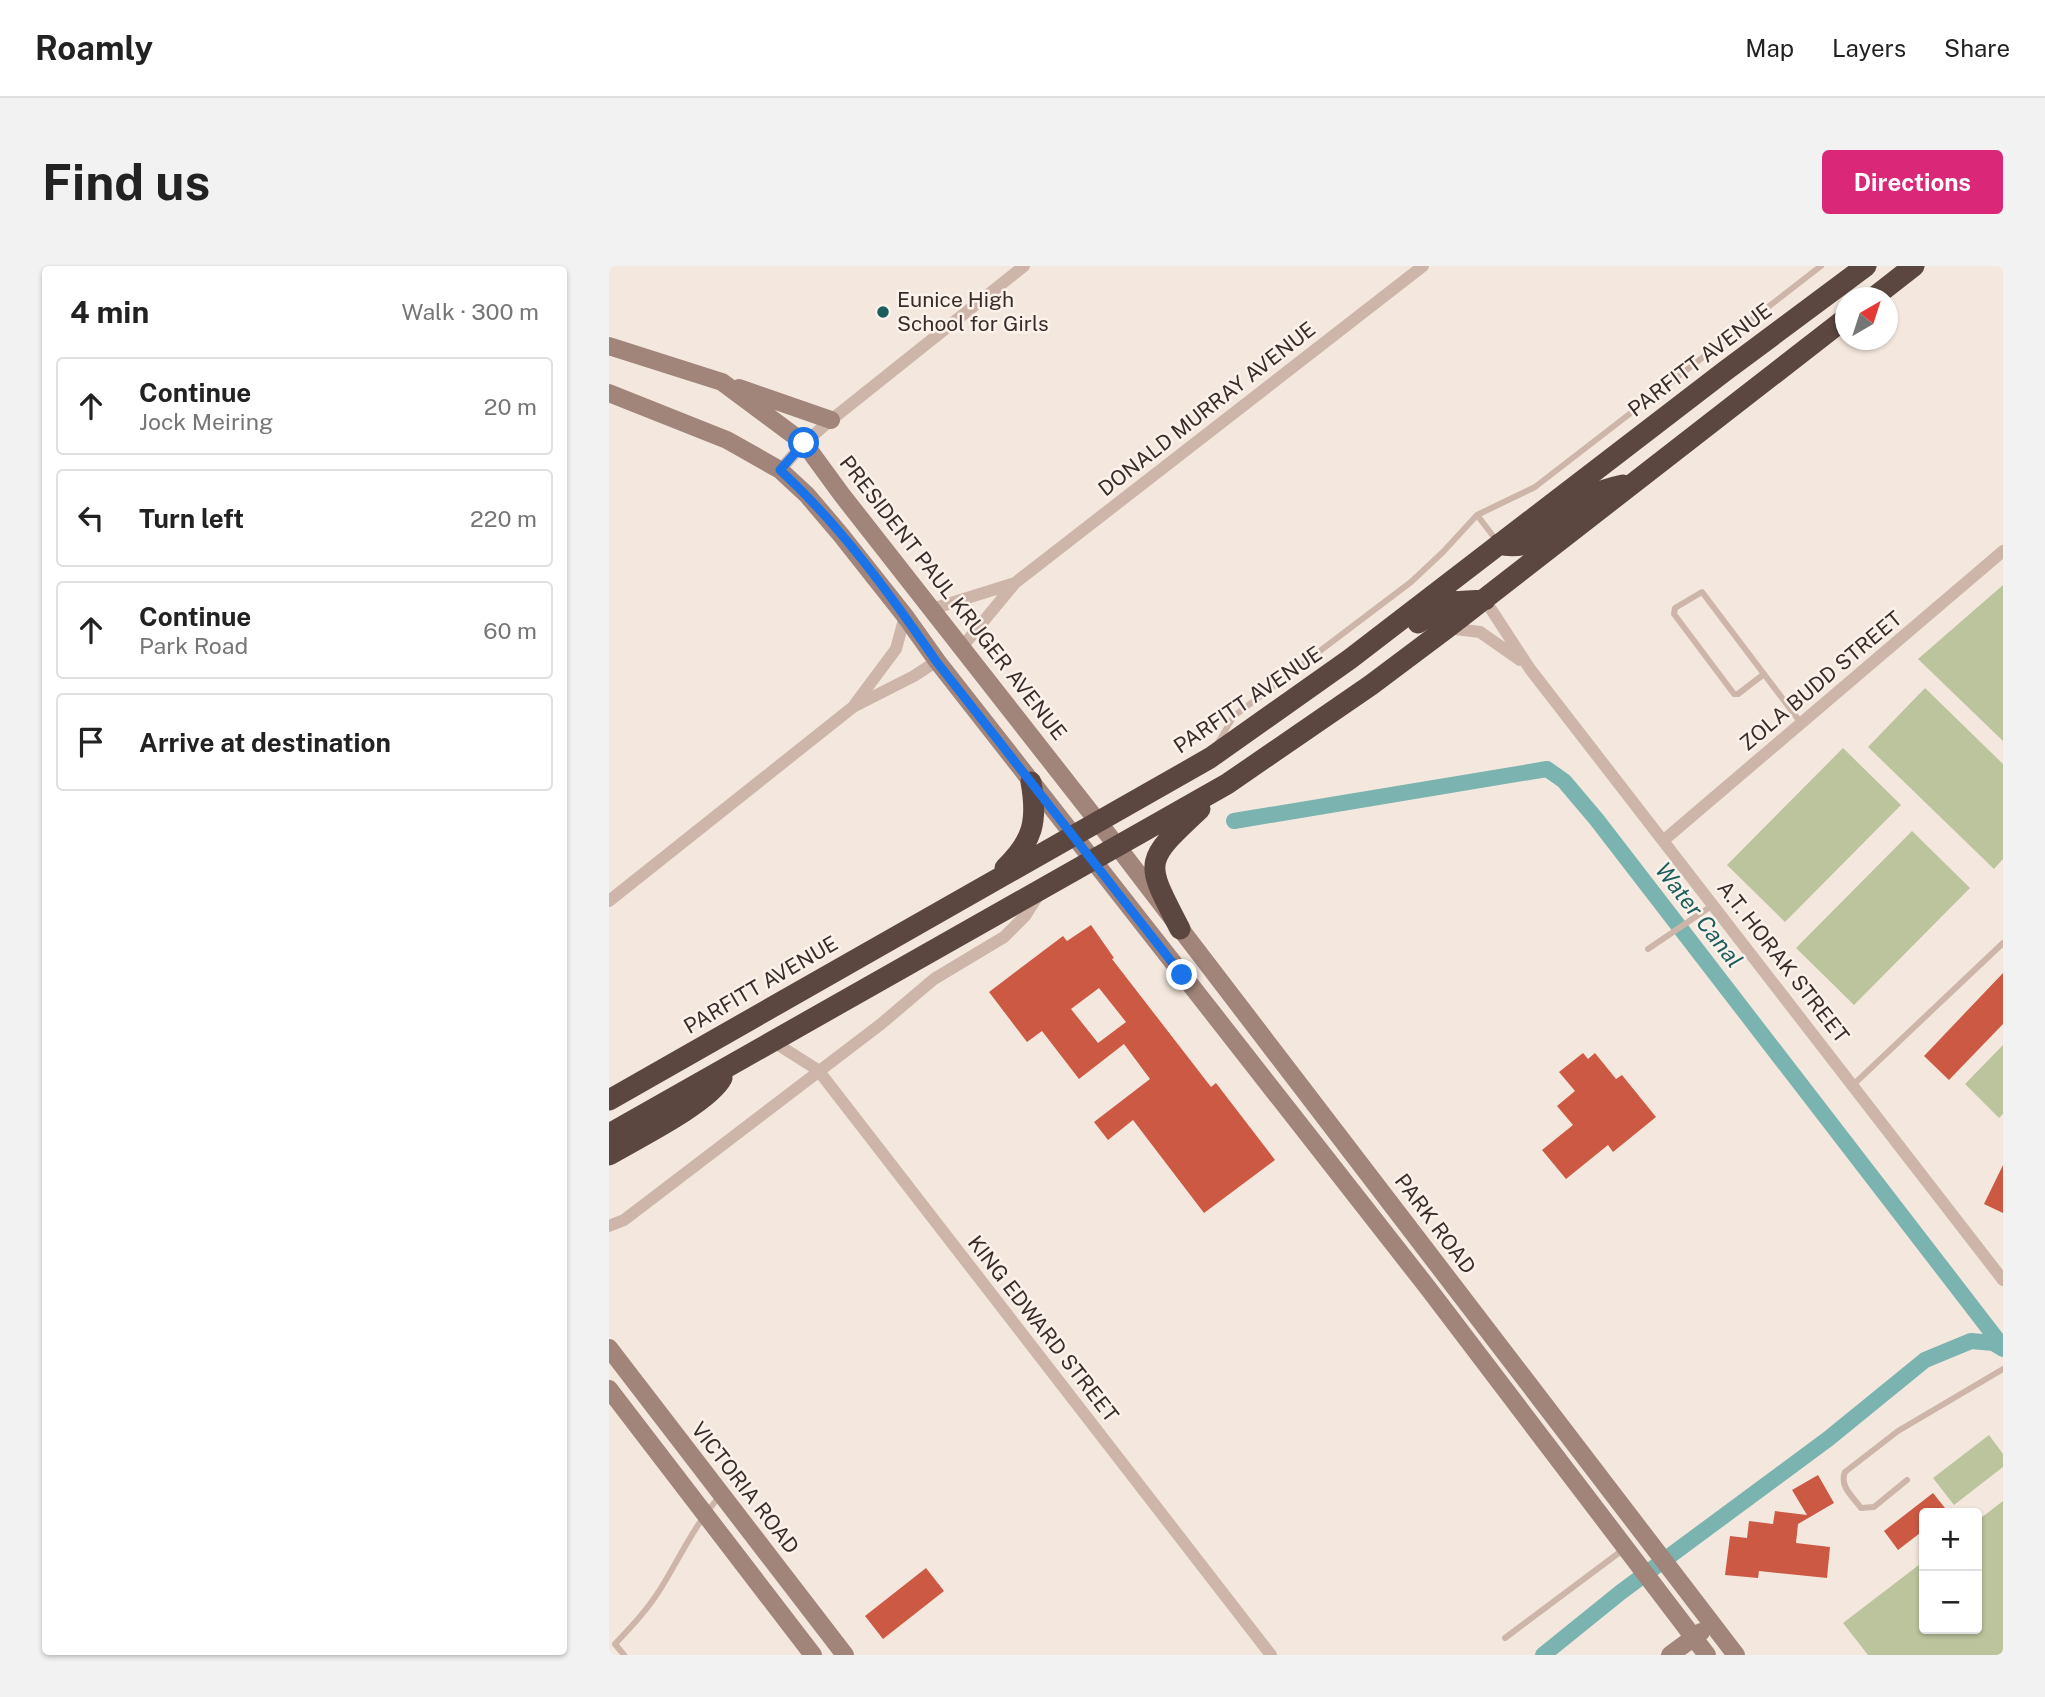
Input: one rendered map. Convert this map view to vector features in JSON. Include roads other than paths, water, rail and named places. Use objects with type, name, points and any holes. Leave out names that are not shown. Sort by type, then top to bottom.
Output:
[{"type":"highway","name":"PARFITT AVENUE","points":[[609,1100],[1210,758],[1305,692],[1866,266]]},
{"type":"highway","points":[[1887,287],[1914,266]]},
{"type":"highway","points":[[609,1134],[1227,784],[1371,685],[1485,600],[1835,327]]},
{"type":"highway","points":[[1499,544],[1515,547],[1529,543],[1593,495],[1612,487],[1632,485]]},
{"type":"highway","points":[[1305,692],[1340,683],[1407,631],[1450,602],[1485,600]]},
{"type":"highway","points":[[988,884],[1018,855],[1033,828],[1035,805],[1031,782]]},
{"type":"highway","points":[[1180,929],[1157,884],[1153,870],[1156,858],[1168,839],[1227,784]]},
{"type":"highway","points":[[609,1155],[697,1102],[717,1087],[727,1067]]},
{"type":"street","name":"DONALD MURRAY AVENUE","points":[[963,646],[1015,583],[1423,266]]},
{"type":"street","points":[[780,470],[804,443],[831,420],[1020,267]]},
{"type":"street","name":"PRESIDENT PAUL KRUGER AVENUE","points":[[609,346],[722,382],[804,443],[1098,822]]},
{"type":"street","points":[[722,382],[831,420]]},
{"type":"street","points":[[609,393],[727,440],[780,470],[807,495],[905,616],[936,661],[1428,1288],[1707,1655]]},
{"type":"street","name":"ZOLA BUDD STREET","points":[[1664,840],[2003,551]]},
{"type":"street","name":"DONALD MURRAY AVENUE","points":[[932,609],[1015,583]]},
{"type":"street","name":"A.T. HORAK STREET","points":[[1485,600],[1530,669],[1664,840],[1710,906],[1853,1085],[2003,1280]]},
{"type":"street","points":[[853,707],[896,649],[905,616]]},
{"type":"street","name":"A.T. HORAK STREET","points":[[1447,628],[1480,632],[1530,669]]},
{"type":"street","points":[[609,901],[853,707],[914,676],[936,661]]},
{"type":"street","name":"PARK ROAD","points":[[1098,822],[1736,1655]]},
{"type":"street","points":[[609,1226],[624,1220],[881,1024],[934,979],[1004,937],[1025,916],[1043,888]]},
{"type":"street","name":"KING EDWARD STREET","points":[[772,1041],[818,1070],[1271,1655]]},
{"type":"street","name":"VICTORIA ROAD","points":[[609,1349],[845,1655]]},
{"type":"street","points":[[609,1389],[812,1654],[831,1637]]},
{"type":"street","points":[[628,1413],[644,1394]]},
{"type":"street","points":[[1670,1655],[1712,1623]]},
{"type":"lane","points":[[1210,758],[1230,722],[1244,708],[1411,582],[1477,515],[1535,487],[1821,266]]},
{"type":"lane","points":[[1477,515],[1499,544]]},
{"type":"lane","points":[[1764,674],[1738,694],[1734,694],[1674,614],[1675,608],[1702,592],[1764,674],[1801,723]]},
{"type":"lane","points":[[1650,948],[1710,906]]},
{"type":"lane","points":[[1853,1085],[2003,943]]},
{"type":"lane","points":[[1907,1480],[1868,1509],[1861,1508],[1842,1479],[1846,1472],[1898,1431],[2003,1369]]},
{"type":"lane","points":[[624,1655],[612,1646],[643,1614],[704,1513],[721,1494]]},
{"type":"lane","points":[[1505,1637],[1629,1551]]},
{"type":"waterway","name":"Water Canal","points":[[1234,821],[1547,769],[1564,781],[1597,820],[2003,1347]]},
{"type":"waterway","points":[[1543,1655],[1621,1592],[1828,1439],[1925,1360],[1971,1341],[1993,1343],[2003,1349]]},
{"type":"place","name":"Eunice High School for Girls","points":[[883,312]]}]
